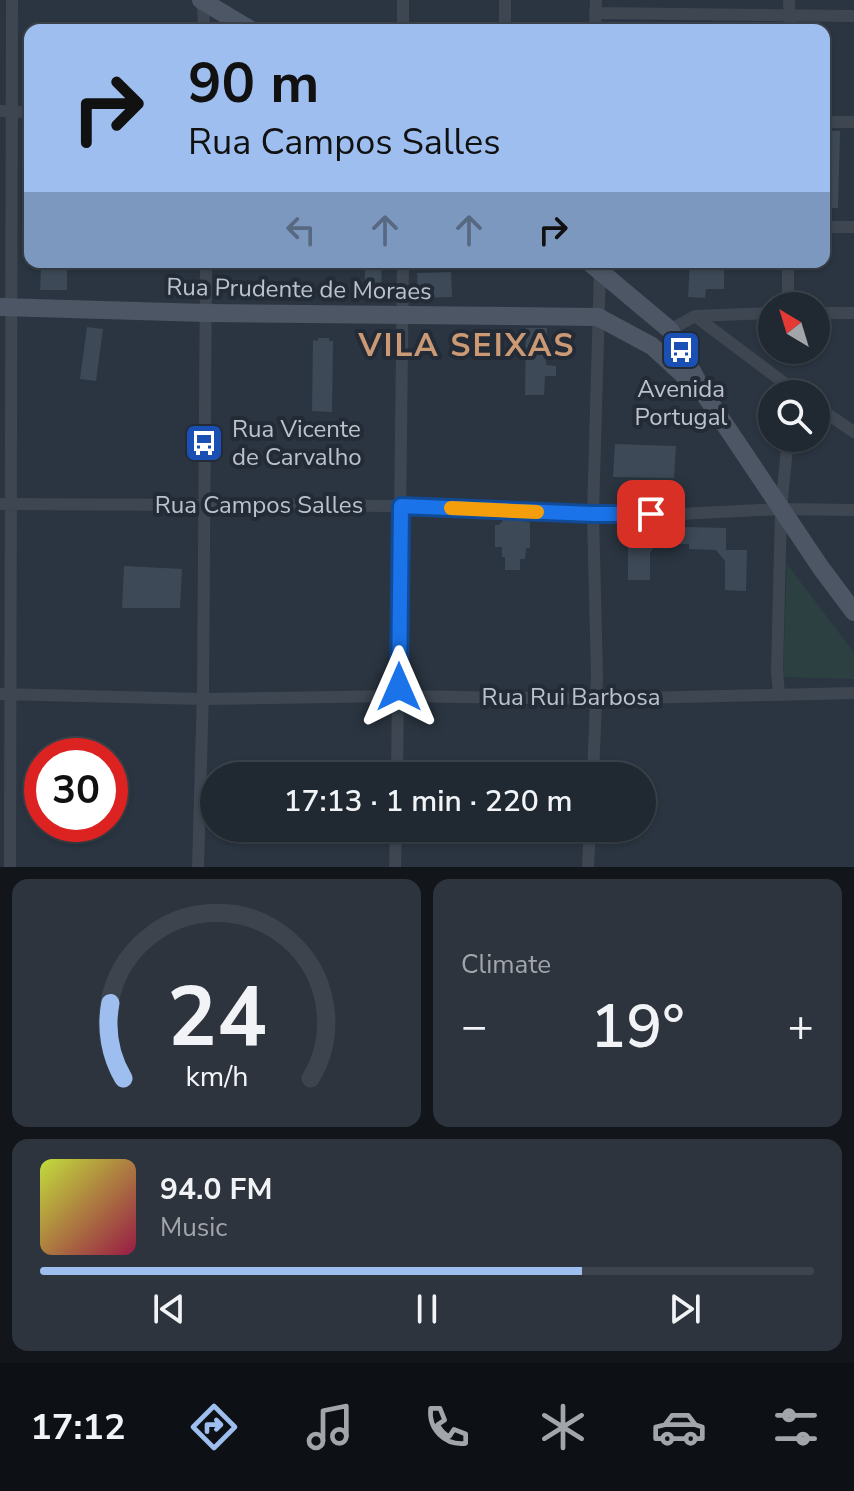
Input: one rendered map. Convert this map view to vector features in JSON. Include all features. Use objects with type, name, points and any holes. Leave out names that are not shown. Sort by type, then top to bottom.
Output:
[{"type":"main road","points":[[203,0],[241,24]]},
{"type":"main road","points":[[599,268],[670,330],[705,395],[854,612]]},
{"type":"main road","name":"Rua Prudente de Moraes","points":[[5,307],[206,313],[598,317]]},
{"type":"main road","points":[[598,317],[652,346],[705,395]]},
{"type":"main road","points":[[652,346],[670,330]]},
{"type":"street","points":[[10,867],[6,694],[5,307],[6,111],[12,0]]},
{"type":"street","points":[[203,0],[204,24]]},
{"type":"street","points":[[403,0],[403,24]]},
{"type":"street","points":[[505,0],[505,24]]},
{"type":"street","points":[[789,0],[790,24]]},
{"type":"street","points":[[596,7],[854,16]]},
{"type":"street","points":[[830,122],[854,122]]},
{"type":"street","points":[[830,227],[854,227]]},
{"type":"street","points":[[198,867],[203,699],[206,268]]},
{"type":"street","points":[[397,762],[403,268]]},
{"type":"street","points":[[594,762],[597,699],[593,514],[598,317],[596,268]]},
{"type":"street","points":[[788,268],[788,292]]},
{"type":"street","points":[[830,313],[854,313]]},
{"type":"street","points":[[670,330],[695,316],[758,314]]},
{"type":"street","points":[[695,316],[778,380]]},
{"type":"street","points":[[830,416],[854,432]]},
{"type":"street","points":[[779,695],[781,509],[787,452]]},
{"type":"street","name":"Rua Campos Salles","points":[[6,504],[401,506],[593,514],[854,510]]},
{"type":"street","name":"Rua Rui Barbosa","points":[[6,694],[203,699],[399,696],[597,699],[854,693]]},
{"type":"street","points":[[395,867],[396,842]]},
{"type":"street","points":[[588,867],[589,842]]},
{"type":"green space","points":[[787,564],[854,653],[854,679],[783,677]]},
{"type":"building","points":[[830,131],[840,131],[838,208],[830,208]]},
{"type":"building","points":[[41,268],[67,268],[67,290],[40,290]]},
{"type":"building","points":[[365,268],[382,268],[381,295],[365,295]]},
{"type":"building","points":[[690,268],[724,268],[724,289],[706,289],[705,298],[688,297]]},
{"type":"building","points":[[451,272],[452,297],[418,298],[417,273]]},
{"type":"building","points":[[87,327],[103,329],[96,381],[80,379]]},
{"type":"building","points":[[526,328],[547,328],[546,365],[556,366],[556,376],[545,376],[544,395],[525,395]]},
{"type":"building","points":[[318,338],[333,341],[332,412],[312,411],[313,340],[318,341]]},
{"type":"building","points":[[615,444],[676,446],[674,478],[613,477]]},
{"type":"building","points":[[504,519],[530,522],[530,548],[526,548],[525,559],[520,559],[520,570],[505,570],[502,547],[495,547],[495,525]]},
{"type":"building","points":[[645,523],[685,523],[685,527],[726,528],[726,550],[747,550],[746,591],[725,590],[725,561],[716,550],[689,549],[689,544],[656,544],[650,553],[650,580],[628,580],[628,545],[645,545]]},
{"type":"building","points":[[124,566],[182,569],[180,608],[122,608]]},
{"type":"slow traffic","points":[[451,508],[537,512]]},
{"type":"place","name":"Avenida Portugal","points":[[681,350]]},
{"type":"place","name":"Rua Vicente de Carvalho","points":[[204,443]]},
{"type":"district","name":"VILA SEIXAS","points":[[467,345]]},
{"type":"route","points":[[399,687],[401,506],[651,514]]}]
